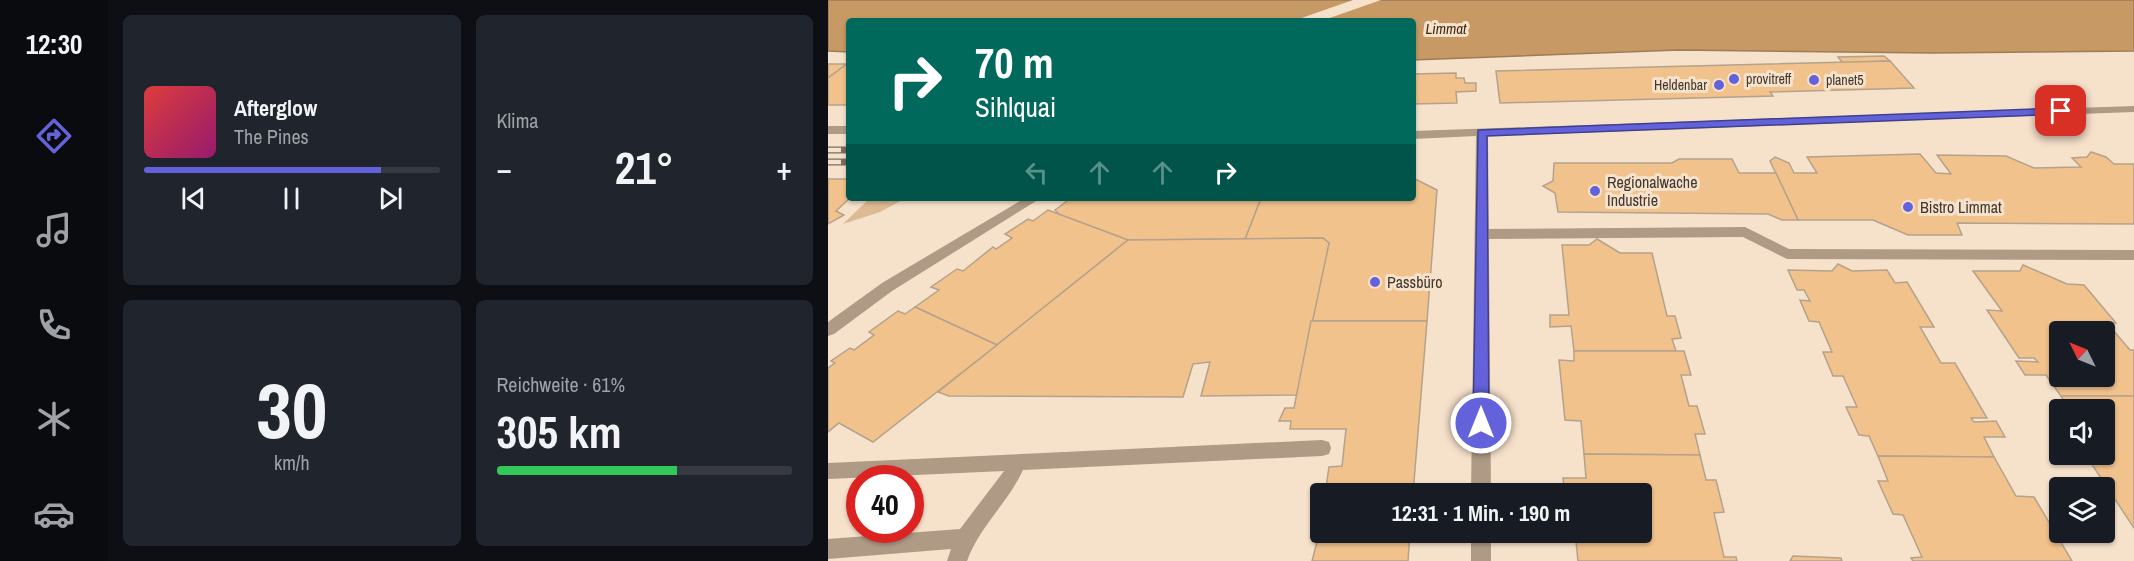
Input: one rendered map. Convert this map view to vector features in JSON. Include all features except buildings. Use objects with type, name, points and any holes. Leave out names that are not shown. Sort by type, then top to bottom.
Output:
[{"type":"street","points":[[1416,135],[2132,110]]},
{"type":"street","points":[[828,130],[846,130]]},
{"type":"street","points":[[1481,483],[1482,133]]},
{"type":"street","points":[[828,330],[887,287],[1029,201]]},
{"type":"street","points":[[1482,234],[1745,232],[1786,254],[2134,255]]},
{"type":"street","points":[[828,471],[1322,448]]},
{"type":"street","points":[[957,561],[965,538],[1008,482],[1017,463]]},
{"type":"street","points":[[828,549],[965,538]]},
{"type":"street","points":[[1481,543],[1481,561]]},
{"type":"shaded area","points":[[867,201],[900,201],[880,212],[843,224]]},
{"type":"water","name":"Limmat","points":[[828,0],[2134,0],[2134,51],[1932,53],[1679,50],[1416,60],[1416,18],[846,18],[846,52],[828,51]]},
{"type":"pier","points":[[1353,0],[1381,0],[1330,18],[1302,18]]},
{"type":"railway","points":[[828,150],[846,150]]},
{"type":"railway","points":[[828,162],[846,162]]},
{"type":"place","name":"provitreff","points":[[1734,79]]},
{"type":"place","name":"planet5","points":[[1814,80]]},
{"type":"place","name":"Heldenbar","points":[[1719,85]]},
{"type":"place","name":"Regionalwache Industrie","points":[[1595,191]]},
{"type":"place","name":"Bistro Limmat","points":[[1908,207]]},
{"type":"place","name":"Passbüro","points":[[1375,282]]},
{"type":"route","points":[[1481,423],[1482,133],[2061,111]]}]
